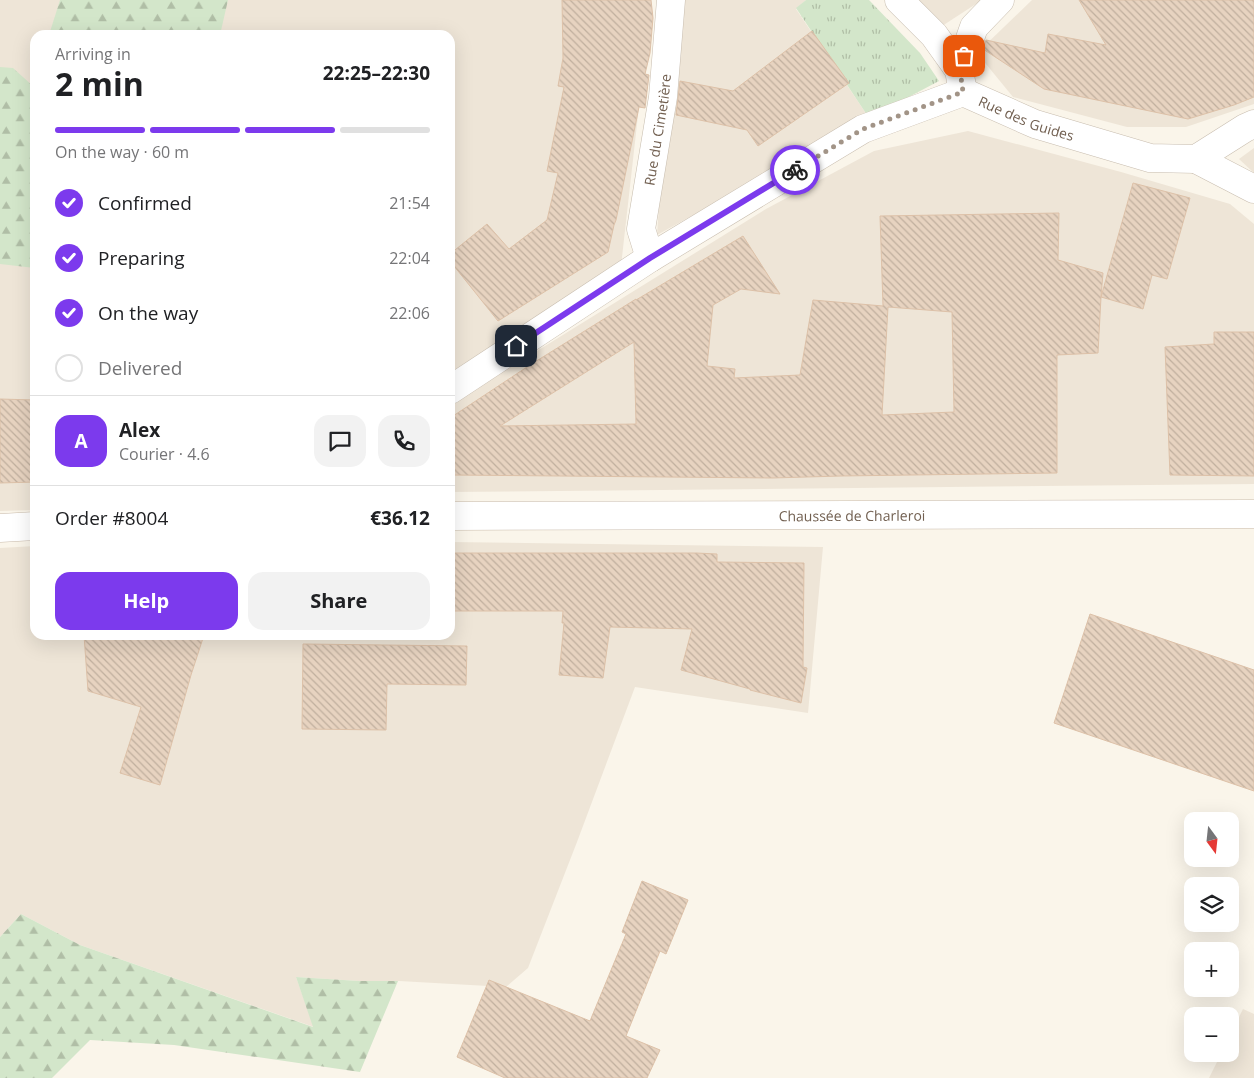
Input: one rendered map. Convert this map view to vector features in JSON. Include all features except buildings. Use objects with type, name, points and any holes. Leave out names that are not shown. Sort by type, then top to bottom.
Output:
[{"type":"street","name":"Rue du Cimetière","points":[[650,258],[641,229],[663,97],[671,0]]},
{"type":"street","points":[[899,0],[934,35],[961,81]]},
{"type":"street","points":[[961,81],[974,27],[1000,0]]},
{"type":"street","name":"Rue des Guides","points":[[455,387],[650,258],[863,129],[961,81],[1035,124],[1150,158],[1196,159]]},
{"type":"street","points":[[1196,159],[1254,124]]},
{"type":"street","points":[[1196,159],[1254,189]]},
{"type":"street","name":"Chaussée de Charleroi","points":[[455,516],[1254,514]]},
{"type":"street","points":[[0,528],[30,526]]},
{"type":"shaded area","points":[[0,0],[651,0],[621,266],[455,376],[455,30],[30,30],[30,510],[0,511]]},
{"type":"shaded area","points":[[680,0],[806,0],[796,9],[869,118],[657,235],[660,191]]},
{"type":"shaded area","points":[[912,0],[982,0],[939,28]]},
{"type":"shaded area","points":[[1032,0],[1254,0],[1254,104],[1186,127],[1127,127],[1013,97],[977,53]]},
{"type":"shaded area","points":[[968,131],[1121,172],[1230,204],[1254,224],[1254,484],[455,492],[455,402],[766,209],[874,151]]},
{"type":"shaded area","points":[[1254,148],[1254,173],[1239,159]]},
{"type":"shaded area","points":[[455,542],[823,547],[808,713],[635,687],[528,968],[506,987],[296,977],[314,1027],[80,945],[21,914],[0,937],[0,548],[30,546],[30,640],[455,640]]},
{"type":"shaded area","points":[[1243,1009],[1254,1014],[1254,1078],[1209,1078],[1217,1062],[1239,1062],[1239,1017]]},
{"type":"green space","points":[[60,0],[228,0],[221,30],[51,30]]},
{"type":"green space","points":[[806,0],[869,0],[920,53],[939,81],[869,118],[796,8]]},
{"type":"green space","points":[[0,67],[13,68],[30,83],[30,267],[0,264]]},
{"type":"green space","points":[[21,914],[80,945],[313,1027],[296,977],[359,981],[398,981],[360,1072],[174,1045],[90,1040],[52,1078],[0,1078],[0,937]]},
{"type":"way so far","points":[[795,170],[863,129],[963,92],[960,70],[964,56]]},
{"type":"route","points":[[516,346],[650,258],[795,170]]}]
